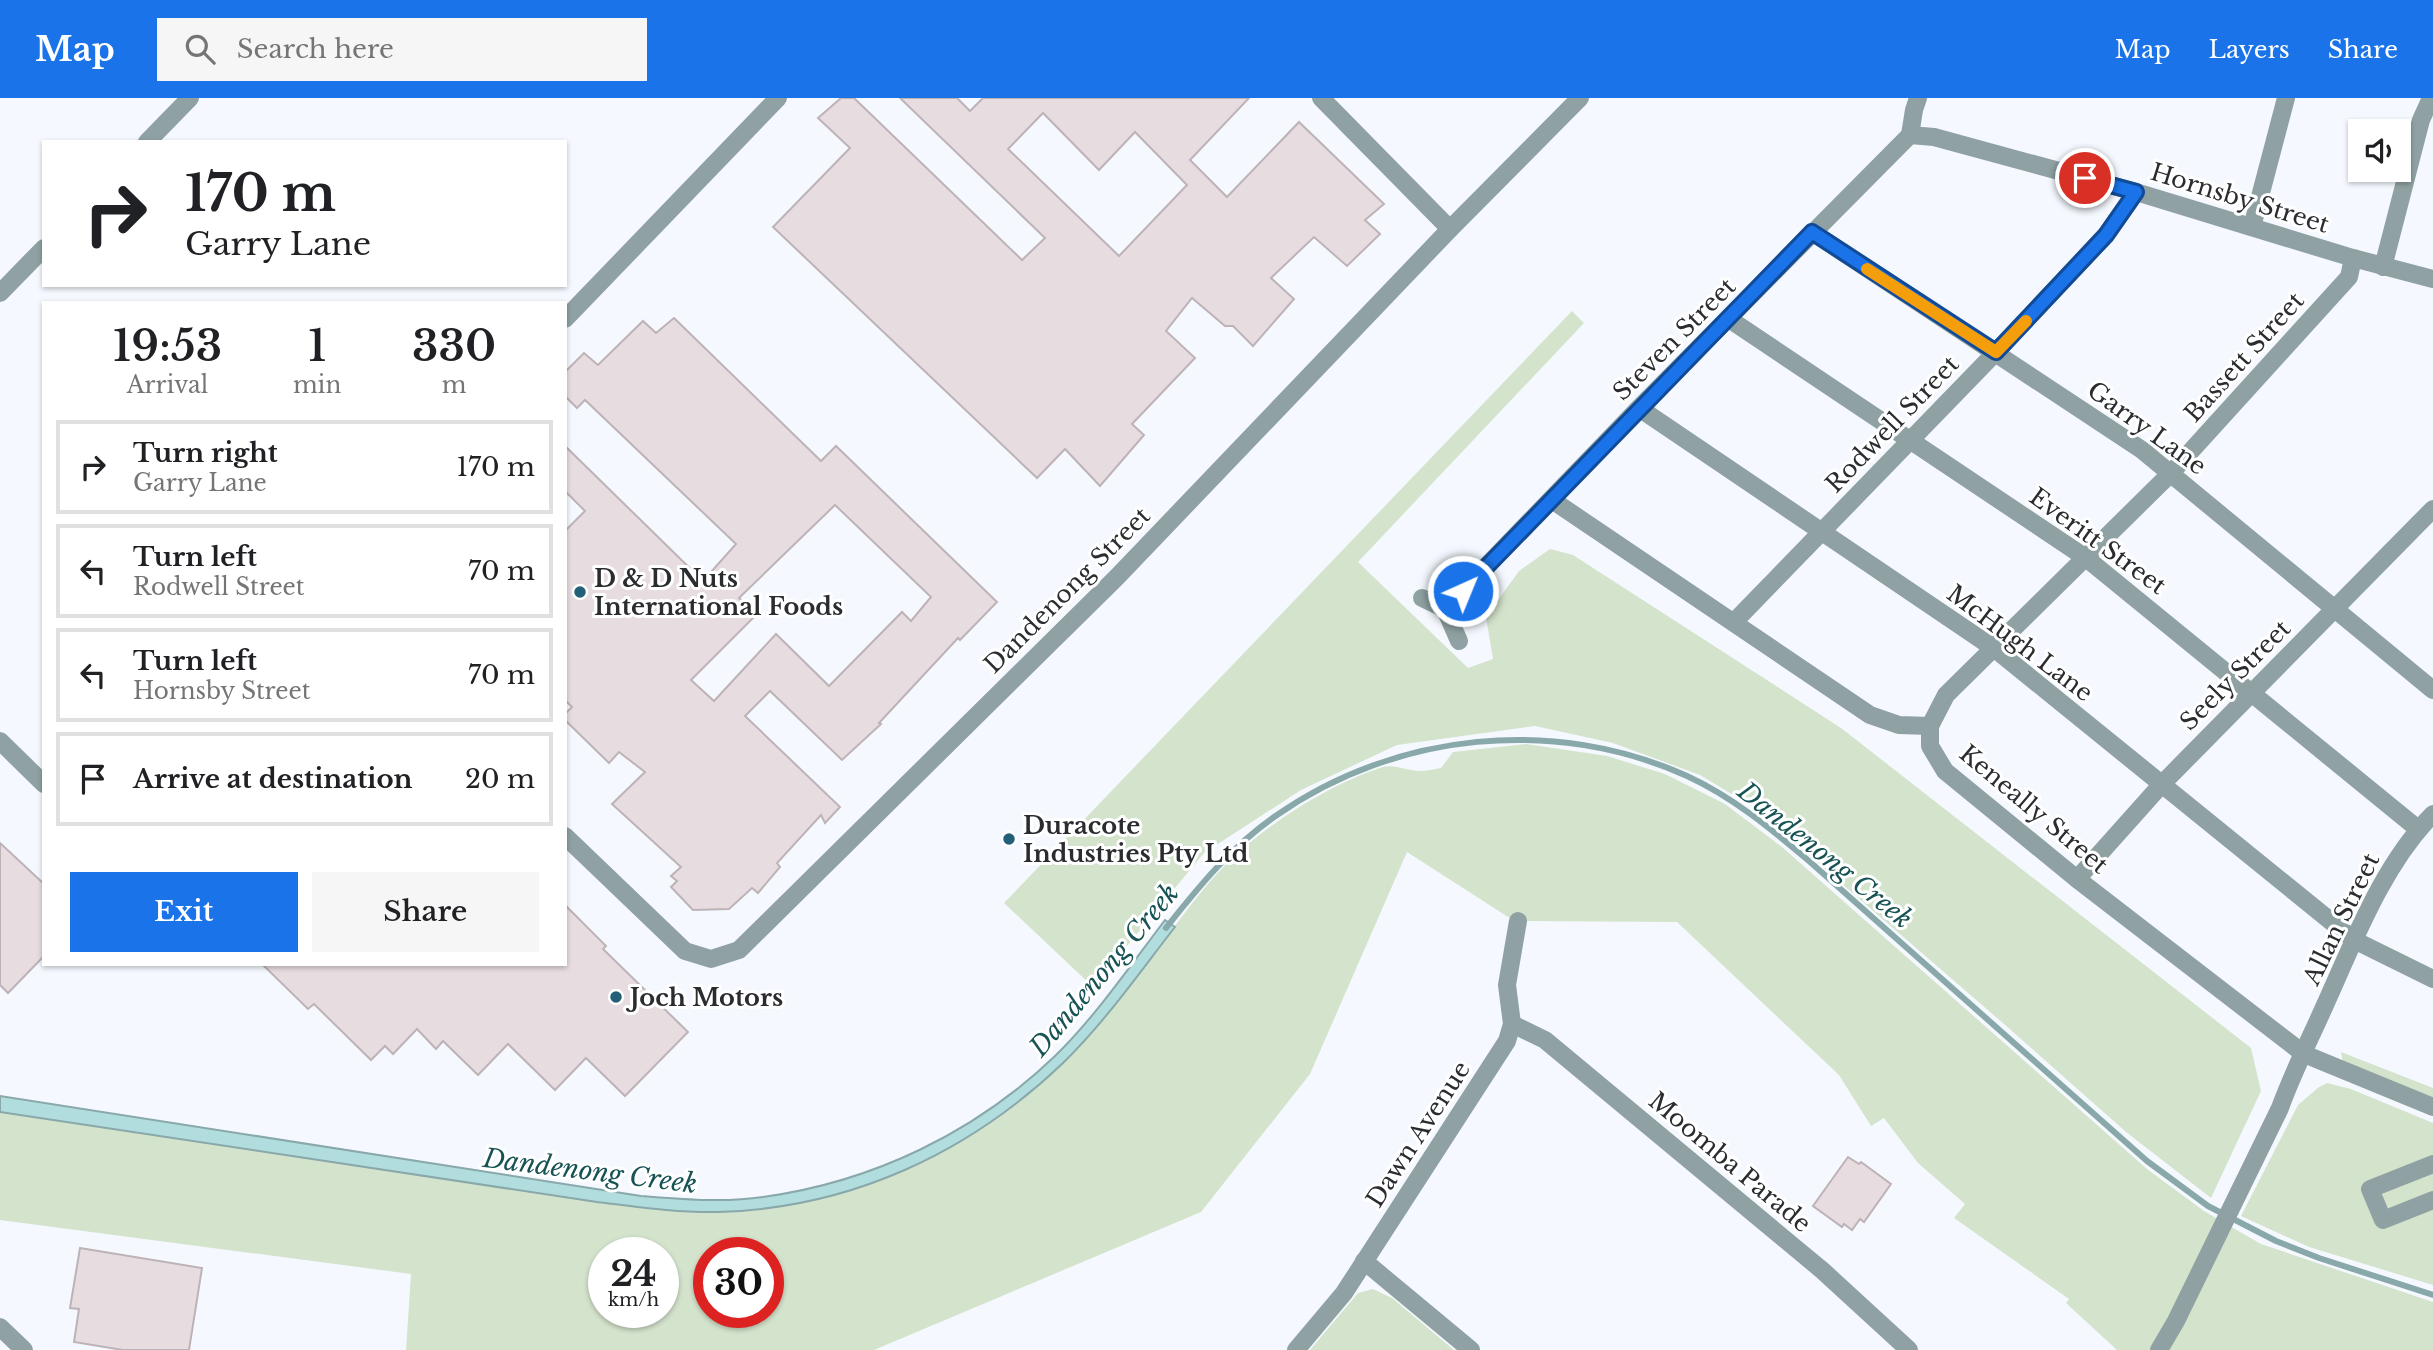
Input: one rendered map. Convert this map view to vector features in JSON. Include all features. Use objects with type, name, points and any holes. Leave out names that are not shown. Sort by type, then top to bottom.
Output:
[{"type":"street","points":[[150,140],[190,98]]},
{"type":"street","points":[[567,317],[778,98]]},
{"type":"street","points":[[1321,98],[1450,229]]},
{"type":"street","name":"Dandenong Street","points":[[567,837],[685,951],[711,959],[739,950],[1117,577],[1450,229],[1580,98]]},
{"type":"street","points":[[1910,135],[1918,98]]},
{"type":"street","points":[[2384,267],[2421,120],[2431,98]]},
{"type":"street","points":[[2252,227],[2284,99]]},
{"type":"street","name":"Hornsby Street","points":[[1910,135],[1934,137],[2136,192],[2353,258],[2433,279]]},
{"type":"street","name":"Steven Street","points":[[1445,609],[1639,408],[1910,135]]},
{"type":"street","name":"Rodwell Street","points":[[1734,622],[2106,235],[2136,192]]},
{"type":"street","name":"Garry Lane","points":[[1812,232],[2142,450],[2433,690]]},
{"type":"street","points":[[0,293],[42,250]]},
{"type":"street","name":"Bassett Street","points":[[1930,726],[1946,695],[2171,473],[2349,277],[2353,258]]},
{"type":"street","name":"Everitt Street","points":[[1729,319],[2086,558],[2418,829]]},
{"type":"street","name":"McHugh Lane","points":[[1639,408],[1995,649],[2354,940],[2433,979]]},
{"type":"street","points":[[1552,500],[1870,715],[1899,725],[1930,726]]},
{"type":"street","name":"Seely Street","points":[[2077,879],[2161,785],[2433,509]]},
{"type":"street","points":[[1422,598],[1445,609],[1459,641]]},
{"type":"street","name":"Keneally Street","points":[[1930,726],[1930,746],[1945,771],[2077,879],[2304,1054],[2433,1107]]},
{"type":"street","points":[[0,741],[42,782]]},
{"type":"street","name":"Allan Street","points":[[2159,1350],[2189,1296],[2280,1108],[2291,1077],[2304,1054],[2354,940],[2395,863],[2418,829],[2433,814]]},
{"type":"street","points":[[1512,1024],[1507,985],[1518,921]]},
{"type":"street","name":"Dawn Avenue","points":[[1296,1350],[1344,1293],[1507,1041],[1512,1024]]},
{"type":"street","name":"Moomba Parade","points":[[1512,1024],[1545,1040],[1823,1271],[1909,1350]]},
{"type":"street","points":[[2433,1164],[2370,1189],[2383,1220],[2433,1199]]},
{"type":"street","points":[[1364,1261],[1471,1350]]},
{"type":"street","points":[[0,1327],[24,1350]]},
{"type":"green space","points":[[1572,311],[1584,323],[1358,562],[1468,668],[1493,659],[1486,617],[1519,571],[1550,549],[1573,555],[1841,728],[2251,1048],[2261,1091],[2211,1198],[2126,1132],[1753,807],[1700,775],[1613,743],[1535,726],[1397,745],[1301,790],[1204,853],[1093,987],[1004,903]]},
{"type":"green space","points":[[1526,744],[1607,756],[1665,774],[1725,804],[1782,847],[2147,1169],[2204,1211],[2261,1244],[2433,1302],[2433,1350],[2117,1350],[2066,1303],[2069,1299],[1954,1218],[1965,1204],[1918,1163],[1884,1118],[1871,1126],[1839,1075],[1677,922],[1518,921],[1407,852],[1310,1074],[1201,1212],[874,1350],[406,1350],[411,1274],[0,1220],[0,1112],[658,1209],[704,1212],[743,1210],[790,1203],[849,1189],[917,1164],[949,1148],[980,1130],[1038,1087],[1097,1025],[1213,878],[1270,827],[1326,792],[1383,767],[1420,771],[1441,768],[1453,752]]},
{"type":"green space","points":[[2341,1052],[2433,1088],[2433,1099],[2343,1064]]},
{"type":"green space","points":[[2327,1083],[2351,1089],[2433,1123],[2433,1285],[2309,1247],[2241,1216],[2298,1105]]},
{"type":"green space","points":[[1373,1289],[1392,1298],[1454,1350],[1310,1350],[1358,1293]]},
{"type":"water","points":[[1165,920],[1175,927],[1093,1031],[1027,1095],[988,1124],[948,1149],[861,1187],[815,1200],[768,1208],[688,1212],[597,1202],[0,1112],[0,1096],[641,1196],[717,1200],[763,1197],[804,1190],[882,1166],[920,1150],[991,1108],[1024,1084],[1070,1041]]},
{"type":"building","points":[[841,98],[854,98],[1022,260],[1045,238],[900,98],[957,98],[970,111],[983,98],[1249,98],[1190,160],[1227,197],[1299,122],[1384,204],[1365,220],[1380,234],[1347,266],[1314,237],[1271,278],[1294,299],[1253,346],[1233,326],[1225,326],[1192,298],[1166,331],[1195,358],[1132,424],[1144,435],[1100,486],[1065,449],[1037,478],[773,227],[850,148],[818,118]],"holes":[[[1043,113],[1099,170],[1135,132],[1187,185],[1119,256],[1008,149]]]},
{"type":"building","points":[[674,318],[821,461],[836,446],[997,602],[960,640],[958,638],[879,723],[881,724],[842,760],[770,691],[745,716],[840,807],[825,823],[821,815],[777,863],[780,867],[758,893],[752,888],[729,909],[693,910],[671,887],[677,881],[671,876],[681,867],[612,804],[645,772],[619,752],[609,763],[567,722],[567,712],[572,707],[567,702],[567,529],[585,511],[567,493],[567,448],[703,581],[736,544],[585,400],[577,408],[567,398],[567,370],[584,353],[598,365],[643,321],[656,333]],"holes":[[[835,505],[931,597],[911,621],[902,612],[829,686],[776,634],[714,701],[691,680],[756,615],[739,598]]]},
{"type":"building","points":[[0,843],[42,882],[42,958],[8,993],[0,985]]},
{"type":"building","points":[[567,907],[606,946],[603,949],[688,1032],[625,1096],[586,1058],[555,1090],[508,1044],[478,1075],[443,1041],[436,1049],[417,1029],[393,1054],[385,1046],[371,1060],[314,1004],[308,1009],[264,966],[567,966]]},
{"type":"building","points":[[1848,1157],[1859,1164],[1861,1162],[1891,1184],[1864,1222],[1860,1219],[1852,1230],[1844,1224],[1842,1227],[1813,1206]]},
{"type":"building","points":[[80,1248],[202,1268],[189,1350],[123,1350],[74,1342],[79,1309],[70,1308]]},
{"type":"waterway","name":"Dandenong Creek","points":[[1166,928],[1217,867],[1261,827],[1323,787],[1373,765],[1424,750],[1477,742],[1531,740],[1584,745],[1636,757],[1704,784],[1766,826],[1809,861],[2147,1161],[2208,1206],[2276,1241],[2433,1295]]},
{"type":"slow traffic","points":[[1867,269],[1996,352],[2026,321]]},
{"type":"place","name":"D & D Nuts International Foods","points":[[580,592]]},
{"type":"place","name":"Duracote Industries Pty Ltd","points":[[1009,839]]},
{"type":"place","name":"Joch Motors","points":[[616,997]]},
{"type":"route","points":[[1463,591],[1812,232],[1996,352],[2106,235],[2136,192],[2085,178]]}]
